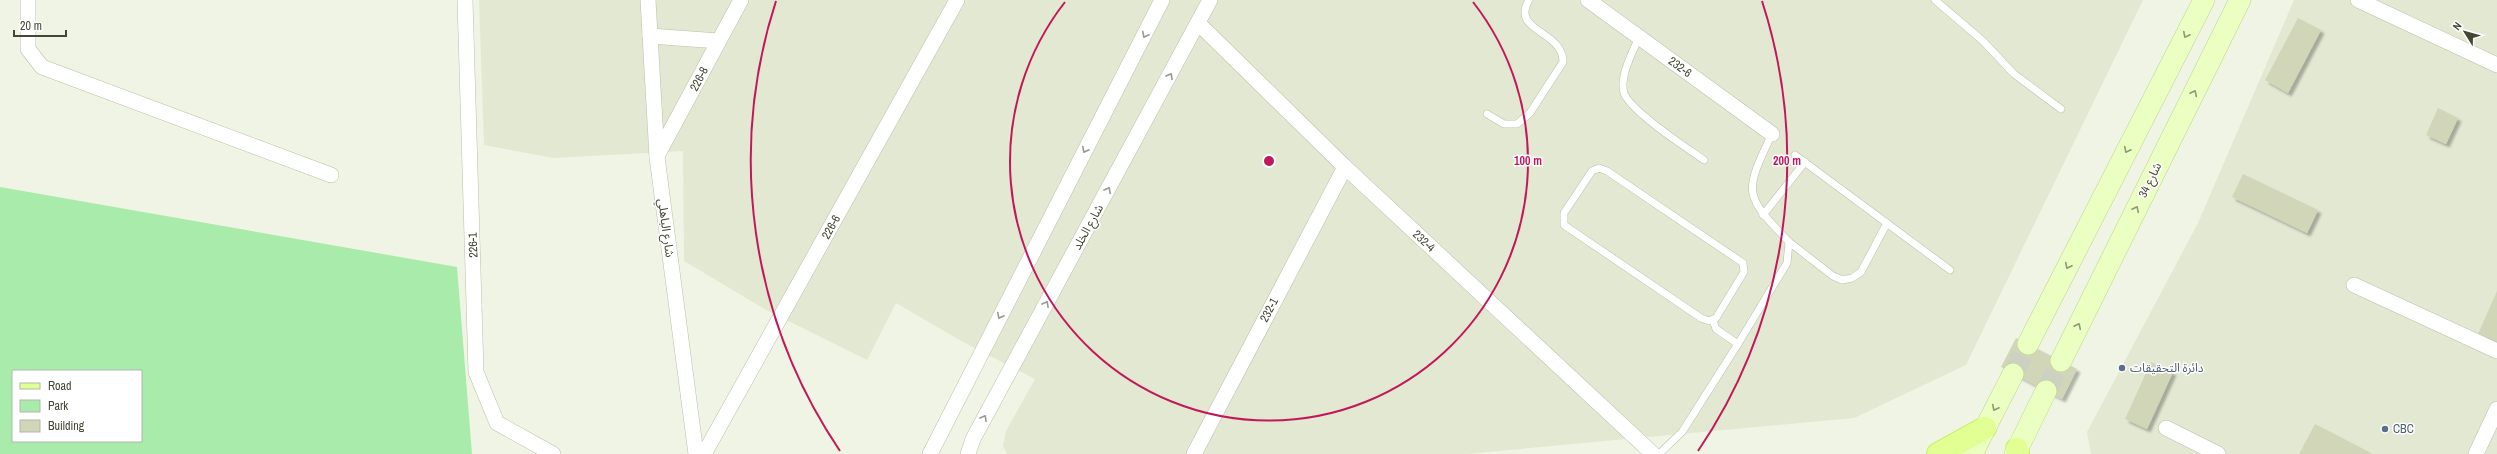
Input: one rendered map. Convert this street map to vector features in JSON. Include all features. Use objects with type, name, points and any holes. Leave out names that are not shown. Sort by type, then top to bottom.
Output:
[{"type":"main road","points":[[2028,344],[2204,0]]},
{"type":"main road","name":"شارع 34","points":[[2061,361],[2240,0]]},
{"type":"main road","points":[[1972,454],[2013,374]]},
{"type":"main road","points":[[2017,452],[2046,391]]},
{"type":"main road","points":[[1938,454],[1985,428]]},
{"type":"street","points":[[28,0],[28,49],[42,67],[331,175]]},
{"type":"street","name":"226-1","points":[[465,0],[476,372],[497,423],[553,454]]},
{"type":"street","name":"شارع الباهلي","points":[[648,0],[657,157],[696,454]]},
{"type":"street","name":"226-8","points":[[657,157],[741,0]]},
{"type":"street","name":"226-6","points":[[704,454],[957,0]]},
{"type":"street","points":[[930,454],[1162,0]]},
{"type":"street","name":"شارع الخلد","points":[[968,454],[973,439],[1210,0]]},
{"type":"street","name":"232-6","points":[[1588,0],[1772,134]]},
{"type":"street","points":[[2358,0],[2497,65]]},
{"type":"street","name":"232-4","points":[[1198,23],[1345,167],[1654,454]]},
{"type":"street","points":[[650,36],[719,41]]},
{"type":"street","name":"232-1","points":[[1194,454],[1345,167]]},
{"type":"street","points":[[2354,285],[2497,351]]},
{"type":"street","points":[[2476,454],[2497,408]]},
{"type":"street","points":[[2166,428],[2218,454]]},
{"type":"lane","points":[[1487,114],[1504,124],[1517,124],[1530,113],[1563,62],[1563,53],[1555,42],[1531,26],[1525,17],[1525,7],[1529,0]]},
{"type":"lane","points":[[1935,0],[1983,41],[2014,74],[2061,109]]},
{"type":"lane","points":[[1639,37],[1625,77],[1624,93],[1633,107],[1704,160]]},
{"type":"lane","points":[[1772,134],[1752,182],[1754,198],[1763,215],[1788,242],[1833,276],[1842,280],[1861,272],[1887,223]]},
{"type":"lane","points":[[1796,155],[1950,270]]},
{"type":"lane","points":[[1763,215],[1805,162]]},
{"type":"lane","points":[[1595,169],[1607,171],[1743,263],[1744,272],[1713,320],[1701,318],[1564,225],[1564,213],[1595,169]]},
{"type":"lane","points":[[1659,454],[1682,432],[1738,344],[1787,263],[1788,242]]},
{"type":"lane","points":[[1713,320],[1716,329],[1738,344]]},
{"type":"shaded area","points":[[479,0],[2143,0],[1966,365],[1854,418],[1466,454],[1007,454],[1003,446],[1006,431],[1035,379],[963,342],[896,303],[867,360],[766,310],[684,261],[683,151],[553,158],[484,145]]},
{"type":"shaded area","points":[[2294,0],[2497,0],[2497,454],[2091,454],[2087,432],[2198,223]]},
{"type":"green space","points":[[0,187],[457,267],[472,454],[0,454]]},
{"type":"building","points":[[2298,18],[2321,30],[2288,93],[2265,80]]},
{"type":"building","points":[[2438,108],[2458,118],[2446,144],[2426,135]]},
{"type":"building","points":[[2243,174],[2318,210],[2307,233],[2232,197]]},
{"type":"building","points":[[2497,291],[2497,342],[2478,334]]},
{"type":"building","points":[[2016,338],[2077,369],[2062,399],[2001,367]]},
{"type":"building","points":[[2151,362],[2173,372],[2147,429],[2125,419]]},
{"type":"building","points":[[2315,424],[2371,453],[2371,454],[2299,454]]},
{"type":"tunnel","points":[[2013,374],[2028,344]]},
{"type":"tunnel","points":[[2046,391],[2061,361]]},
{"type":"place","name":"دائرة التحقيقات","points":[[2122,368]]},
{"type":"place","name":"CBC","points":[[2385,429]]}]
